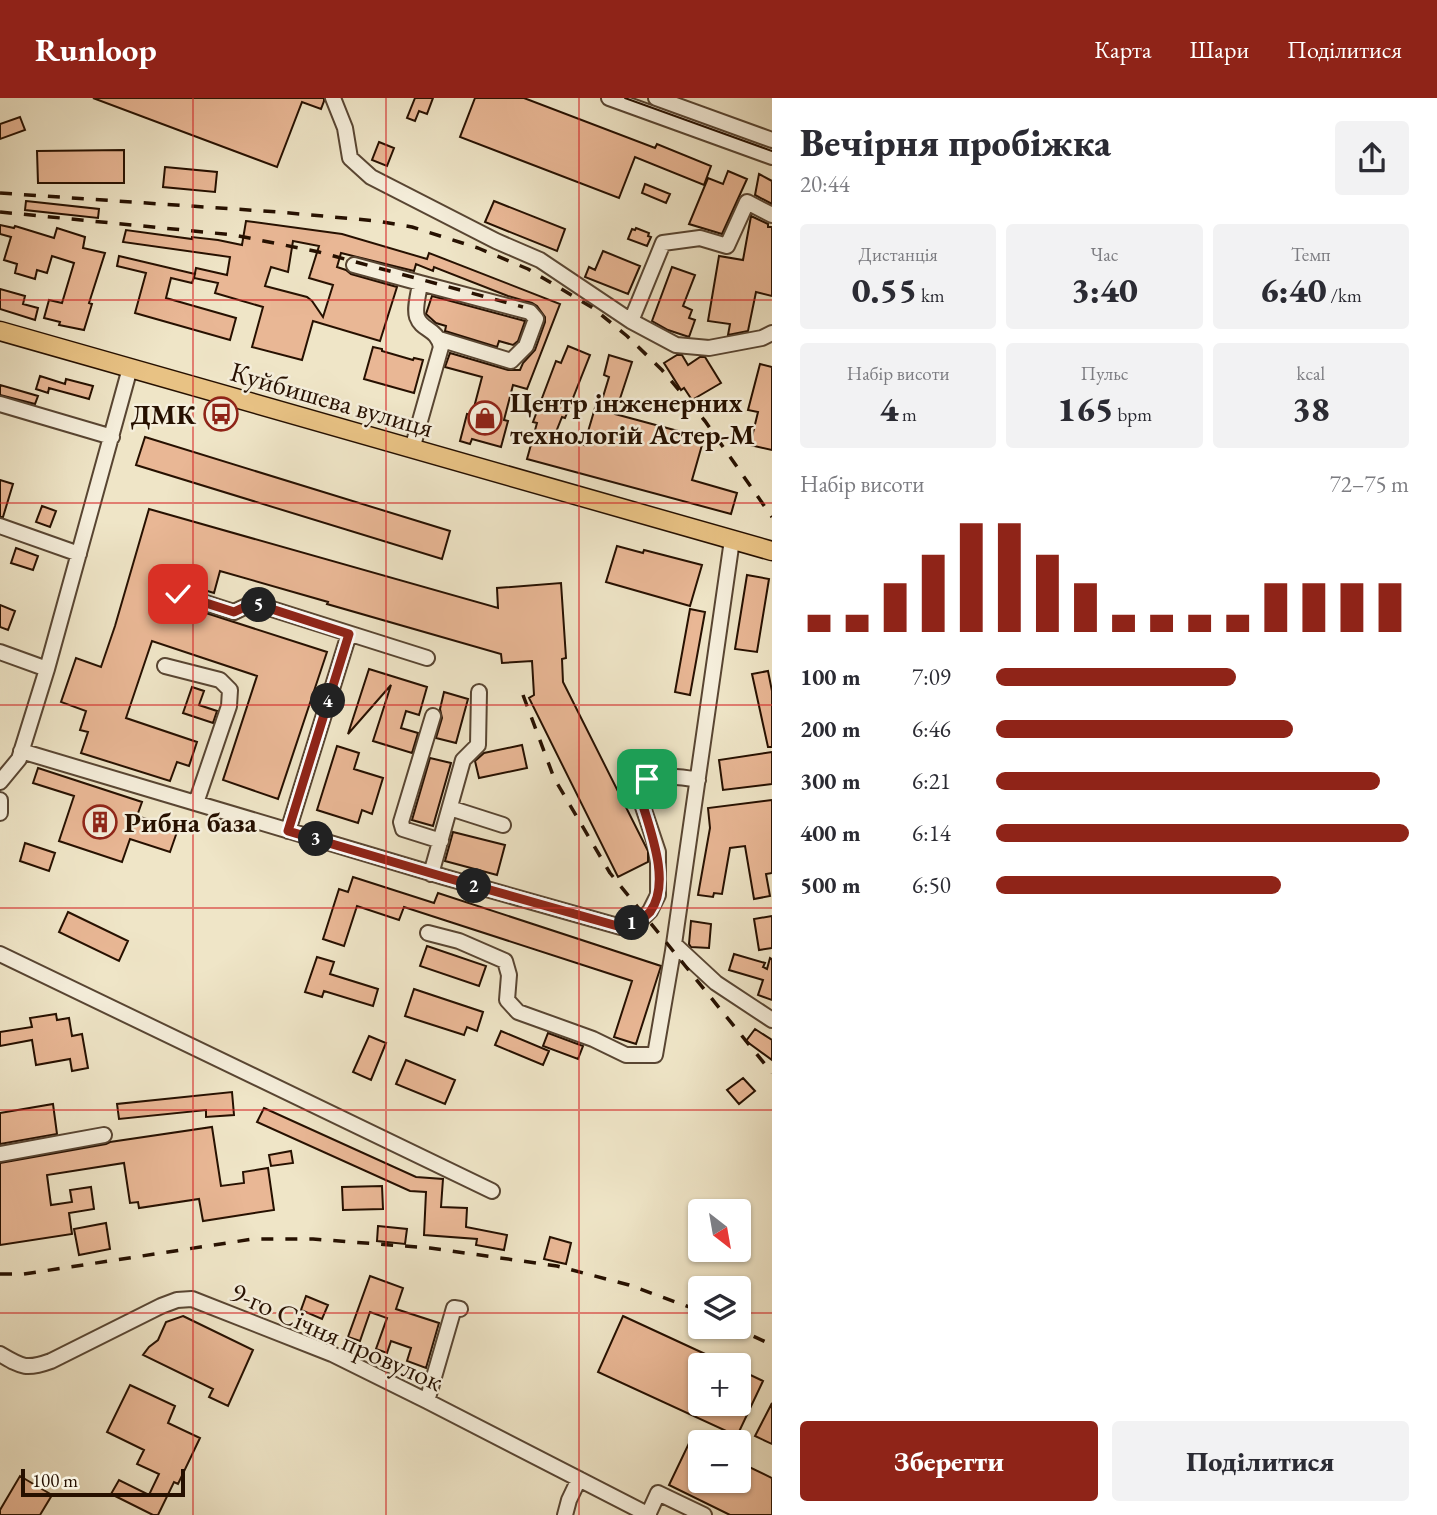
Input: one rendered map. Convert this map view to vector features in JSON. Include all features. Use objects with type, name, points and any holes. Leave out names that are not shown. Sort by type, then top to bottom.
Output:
[{"type":"main road","name":"Куйбишева вулиця","points":[[0,331],[772,551]]},
{"type":"street","points":[[333,98],[345,128],[351,158],[371,177],[495,241],[540,260],[631,321],[676,345],[709,348],[762,338],[772,333]]},
{"type":"street","points":[[609,98],[772,157]]},
{"type":"street","points":[[656,98],[772,140]]},
{"type":"street","points":[[631,321],[663,243],[699,238],[727,246],[747,202],[772,215]]},
{"type":"street","points":[[354,265],[530,312],[536,319],[526,346],[511,361],[439,339]]},
{"type":"street","points":[[412,449],[441,347],[439,339],[419,321],[416,314],[420,283]]},
{"type":"street","points":[[0,782],[19,759],[47,669],[130,368]]},
{"type":"street","points":[[0,404],[112,437]]},
{"type":"street","points":[[0,526],[79,554]]},
{"type":"street","points":[[428,933],[458,941],[505,961],[509,975],[507,1000],[518,1012],[593,1039],[626,1055],[656,1055],[732,540]]},
{"type":"street","points":[[178,594],[234,612],[253,603],[427,658]]},
{"type":"street","points":[[288,831],[349,634]]},
{"type":"street","points":[[0,652],[47,669]]},
{"type":"street","points":[[165,666],[220,680],[230,690],[229,706],[196,803]]},
{"type":"street","points":[[431,874],[463,760],[478,745],[479,692]]},
{"type":"street","points":[[433,716],[401,822],[403,829],[441,841]]},
{"type":"street","points":[[21,751],[431,874],[621,927],[650,912],[658,895],[658,852],[637,785],[647,779],[675,776],[698,780]]},
{"type":"street","points":[[0,800],[0,813]]},
{"type":"street","points":[[450,808],[503,825]]},
{"type":"street","points":[[674,944],[716,983],[772,1020]]},
{"type":"street","points":[[0,954],[492,1191]]},
{"type":"street","points":[[0,1154],[104,1135]]},
{"type":"street","name":"9-го Січня провулок","points":[[0,1354],[16,1364],[34,1367],[161,1306],[177,1300],[192,1300],[332,1354],[648,1515]]},
{"type":"street","points":[[427,1401],[454,1308],[460,1309]]},
{"type":"street","points":[[565,1515],[579,1479]]},
{"type":"street","points":[[648,1515],[658,1493],[704,1515]]},
{"type":"building","points":[[93,98],[324,98],[324,101],[321,109],[302,102],[277,167]]},
{"type":"building","points":[[415,98],[433,98],[427,114],[419,111],[415,121],[407,118]]},
{"type":"building","points":[[475,98],[524,98],[655,148],[657,144],[711,166],[704,185],[635,157],[619,198],[460,137]]},
{"type":"building","points":[[20,117],[25,130],[0,139],[0,124]]},
{"type":"building","points":[[379,142],[394,148],[387,166],[372,160]]},
{"type":"building","points":[[124,150],[124,183],[38,183],[37,151]]},
{"type":"building","points":[[165,167],[217,172],[215,192],[163,187]]},
{"type":"building","points":[[728,171],[747,179],[722,234],[689,224],[708,178],[723,184]]},
{"type":"building","points":[[759,174],[772,181],[772,204],[755,195]]},
{"type":"building","points":[[645,184],[670,194],[666,203],[642,193]]},
{"type":"building","points":[[26,201],[99,209],[98,218],[25,210]]},
{"type":"building","points":[[494,201],[565,229],[557,251],[485,222]]},
{"type":"building","points":[[751,216],[772,227],[772,296],[756,292],[748,331],[728,335],[730,324],[708,321],[719,256],[743,260]]},
{"type":"building","points":[[246,221],[342,234],[427,259],[429,253],[560,304],[527,389],[513,385],[504,420],[508,421],[501,447],[472,439],[470,444],[460,441],[467,414],[472,415],[482,377],[445,367],[450,353],[508,370],[520,370],[535,350],[545,322],[545,317],[537,306],[434,267],[433,271],[416,264],[414,271],[341,253],[337,267],[351,274],[397,287],[380,341],[313,321],[302,360],[252,347],[263,307],[215,293],[218,283],[194,278],[196,268],[227,275],[230,257],[123,242],[126,230],[242,245]],"holes":[[[293,241],[319,246],[309,278],[333,285],[323,317],[307,297],[265,286],[271,267],[288,272]]]},
{"type":"building","points":[[0,225],[15,226],[54,238],[57,228],[85,237],[83,248],[105,253],[89,303],[92,304],[84,330],[59,325],[60,322],[44,318],[49,300],[62,303],[74,263],[52,256],[47,273],[37,270],[35,279],[15,273],[17,264],[4,260],[11,237],[0,234]]},
{"type":"building","points":[[632,229],[649,233],[648,236],[651,237],[647,246],[628,239]]},
{"type":"building","points":[[603,251],[640,266],[628,294],[585,277],[589,267],[595,270]]},
{"type":"building","points":[[119,256],[195,274],[192,283],[171,278],[166,298],[236,318],[230,340],[135,313],[146,273],[117,266]]},
{"type":"building","points":[[672,267],[695,275],[683,306],[692,310],[689,318],[695,320],[689,337],[652,321]]},
{"type":"building","points":[[0,289],[25,296],[23,304],[38,308],[35,320],[0,309]]},
{"type":"building","points":[[432,296],[525,321],[518,341],[513,345],[499,341],[497,347],[445,331],[446,326],[436,323],[426,314]]},
{"type":"building","points":[[568,346],[590,355],[565,418],[562,417],[554,437],[584,445],[595,408],[599,410],[609,377],[604,375],[609,355],[632,362],[615,414],[704,438],[692,480],[737,493],[731,514],[527,459],[537,423],[533,422],[556,361],[561,363]]},
{"type":"building","points":[[373,347],[413,360],[423,360],[414,393],[364,379]]},
{"type":"building","points":[[682,355],[688,365],[700,357],[705,357],[721,383],[692,400],[684,388],[681,390],[664,363]]},
{"type":"building","points":[[760,364],[772,367],[772,450],[750,445],[758,412],[748,410]]},
{"type":"building","points":[[40,376],[65,384],[66,379],[93,386],[89,399],[49,388],[48,393],[36,389]]},
{"type":"building","points":[[0,385],[38,396],[35,404],[0,395]]},
{"type":"building","points":[[145,437],[450,531],[442,559],[136,465]]},
{"type":"building","points":[[0,480],[13,484],[3,517],[0,517]]},
{"type":"building","points":[[42,506],[56,511],[50,527],[36,522]]},
{"type":"building","points":[[149,509],[498,608],[497,588],[561,583],[566,658],[562,659],[563,682],[648,851],[648,862],[618,877],[529,698],[534,695],[532,661],[502,663],[501,654],[220,571],[214,593],[161,577],[155,595],[327,652],[278,799],[223,780],[257,676],[152,641],[126,718],[197,742],[189,766],[177,762],[170,781],[81,753],[88,732],[80,730],[86,711],[61,702],[76,658],[101,667]]},
{"type":"building","points":[[617,546],[702,565],[690,606],[606,582]]},
{"type":"building","points":[[16,548],[38,556],[33,570],[11,563]]},
{"type":"building","points":[[747,575],[769,579],[757,652],[735,649]]},
{"type":"building","points":[[0,605],[15,611],[8,630],[0,627]]},
{"type":"building","points":[[690,609],[705,612],[690,695],[675,692]]},
{"type":"building","points":[[369,669],[427,687],[419,715],[406,711],[401,728],[418,733],[412,753],[373,741],[391,685],[348,734]]},
{"type":"building","points":[[768,671],[772,691],[772,747],[768,747],[752,674]]},
{"type":"building","points":[[192,687],[204,691],[199,705],[217,711],[213,723],[183,713]]},
{"type":"building","points":[[444,692],[468,699],[456,743],[436,738],[442,718],[440,709]]},
{"type":"building","points":[[522,745],[527,768],[479,778],[475,761],[484,753]]},
{"type":"building","points":[[337,746],[359,753],[354,769],[383,778],[372,814],[362,810],[358,823],[317,810]]},
{"type":"building","points":[[772,752],[772,784],[723,790],[719,760]]},
{"type":"building","points":[[430,758],[451,763],[433,826],[412,820]]},
{"type":"building","name":"Рибна база","points":[[38,768],[142,802],[137,816],[178,829],[170,852],[130,839],[122,862],[59,841],[74,796],[33,783]]},
{"type":"building","points":[[772,800],[772,873],[766,874],[770,896],[754,899],[745,846],[730,848],[722,894],[714,893],[713,897],[698,895],[710,828],[708,808]]},
{"type":"building","points":[[453,832],[505,845],[497,875],[445,861]]},
{"type":"building","points":[[25,843],[55,853],[49,871],[20,861]]},
{"type":"building","points":[[353,877],[434,903],[438,893],[661,966],[636,1044],[614,1037],[632,981],[404,907],[399,920],[357,906],[344,946],[323,939],[339,889],[348,892]]},
{"type":"building","points":[[68,912],[128,941],[119,961],[59,932]]},
{"type":"building","points":[[772,916],[772,948],[759,950],[754,919]]},
{"type":"building","points":[[691,921],[711,924],[709,948],[691,947],[689,944]]},
{"type":"building","points":[[427,946],[486,966],[479,986],[420,966]]},
{"type":"building","points":[[734,954],[765,963],[763,967],[767,969],[770,958],[772,959],[772,1000],[758,995],[763,980],[729,970]]},
{"type":"building","points":[[317,957],[334,962],[330,974],[378,989],[373,1006],[324,991],[322,997],[305,992]]},
{"type":"building","points":[[414,989],[483,1012],[477,1031],[467,1027],[464,1035],[405,1016]]},
{"type":"building","points":[[56,1014],[57,1020],[69,1018],[72,1036],[82,1034],[88,1068],[72,1071],[70,1059],[36,1065],[32,1040],[0,1046],[0,1032],[32,1027],[30,1018]]},
{"type":"building","points":[[755,1029],[772,1040],[772,1060],[746,1041]]},
{"type":"building","points":[[501,1031],[549,1051],[543,1065],[495,1045]]},
{"type":"building","points":[[548,1033],[583,1046],[578,1059],[543,1046]]},
{"type":"building","points":[[369,1036],[386,1043],[371,1080],[353,1072]]},
{"type":"building","points":[[406,1060],[455,1080],[445,1104],[396,1084]]},
{"type":"building","points":[[743,1078],[755,1091],[739,1104],[727,1090]]},
{"type":"building","points":[[232,1092],[234,1115],[206,1117],[206,1110],[119,1119],[117,1104]]},
{"type":"building","points":[[53,1104],[57,1134],[0,1144],[0,1113]]},
{"type":"building","points":[[264,1108],[416,1177],[443,1179],[441,1207],[467,1208],[466,1227],[507,1235],[504,1250],[476,1245],[477,1239],[424,1235],[426,1192],[410,1191],[257,1122]]},
{"type":"building","points":[[212,1127],[221,1186],[244,1183],[243,1172],[268,1168],[274,1210],[203,1221],[199,1199],[139,1208],[138,1202],[130,1203],[124,1163],[47,1175],[51,1205],[72,1202],[70,1190],[91,1187],[94,1209],[69,1213],[72,1234],[0,1245],[0,1163],[110,1142]]},
{"type":"building","points":[[291,1151],[293,1163],[271,1166],[269,1155]]},
{"type":"building","points":[[382,1186],[383,1209],[343,1210],[342,1187]]},
{"type":"building","points":[[106,1223],[110,1249],[79,1255],[74,1229]]},
{"type":"building","points":[[378,1226],[407,1229],[405,1244],[377,1241]]},
{"type":"building","points":[[550,1237],[571,1243],[566,1264],[544,1259]]},
{"type":"building","points":[[370,1276],[403,1288],[396,1309],[439,1323],[426,1368],[407,1361],[411,1348],[391,1341],[387,1353],[376,1349],[387,1318],[370,1312],[360,1341],[348,1337]]},
{"type":"building","points":[[306,1296],[328,1305],[322,1319],[301,1310]]},
{"type":"building","points":[[183,1316],[253,1350],[228,1406],[209,1397],[213,1389],[143,1355],[158,1340],[166,1322]]},
{"type":"building","points":[[623,1316],[703,1353],[688,1353],[688,1413],[598,1372]]},
{"type":"building","points":[[751,1375],[763,1381],[751,1406]]},
{"type":"building","points":[[130,1385],[175,1406],[168,1423],[200,1438],[178,1484],[174,1482],[158,1515],[111,1494],[119,1480],[149,1495],[159,1474],[137,1464],[144,1450],[107,1432]]},
{"type":"building","points":[[772,1403],[772,1444],[755,1436]]},
{"type":"building","points":[[694,1416],[746,1416],[740,1430],[724,1430]]},
{"type":"building","points":[[688,1445],[688,1493],[751,1493],[751,1468],[772,1478],[772,1515],[730,1515],[669,1485]]},
{"type":"building","points":[[20,1476],[52,1495],[40,1515],[0,1515],[0,1510]]},
{"type":"tram line","points":[[625,98],[772,151]]},
{"type":"railway","points":[[0,193],[377,221],[412,227],[478,248],[528,269],[593,308],[627,336],[662,370],[705,421],[772,517]]},
{"type":"railway","points":[[0,212],[234,235],[319,252],[523,307]]},
{"type":"railway","points":[[523,695],[554,778],[610,873],[772,1073]]},
{"type":"railway","points":[[0,1274],[24,1274],[253,1239],[313,1239],[430,1248],[557,1266],[629,1285],[688,1307]]},
{"type":"railway","points":[[751,1335],[772,1345]]},
{"type":"place","name":"ДМК","points":[[221,414]]},
{"type":"place","name":"Центр інженерних технологій Астер-М","points":[[485,418]]},
{"type":"place","name":"Рибна база","points":[[100,822]]},
{"type":"route","points":[[178,594],[234,612],[253,603],[349,634],[288,831],[621,927],[650,912],[658,895],[658,852],[637,785],[647,779]]}]
